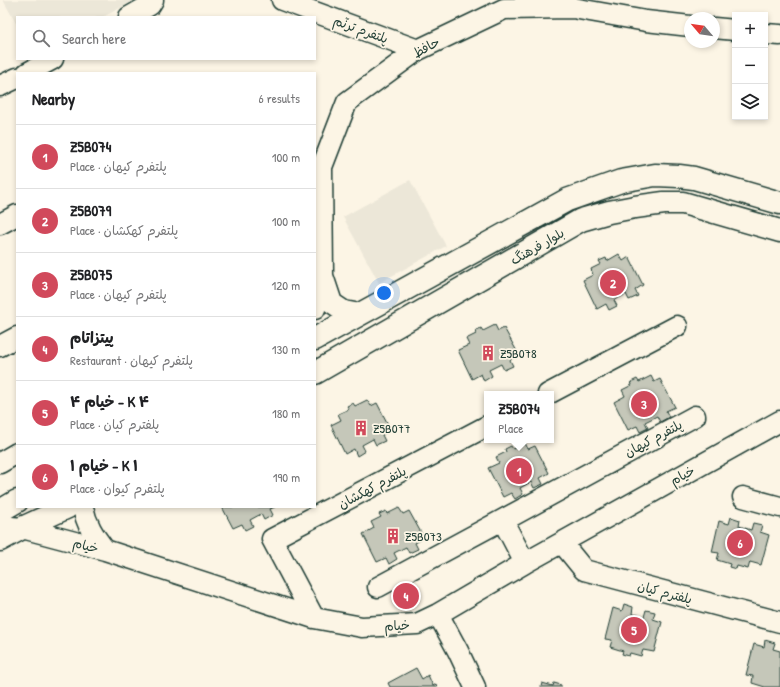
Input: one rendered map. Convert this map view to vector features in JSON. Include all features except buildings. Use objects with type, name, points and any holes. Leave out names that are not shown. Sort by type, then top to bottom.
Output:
[{"type":"main road","name":"بلوار فرهنگ","points":[[316,338],[568,200],[621,181],[655,175],[694,178],[780,203]]},
{"type":"main road","name":"بلوار فرهنگ","points":[[316,372],[581,220],[609,212],[664,203],[683,203],[780,231]]},
{"type":"main road","points":[[0,511],[16,502]]},
{"type":"main road","points":[[0,540],[66,508]]},
{"type":"street","points":[[131,16],[150,5],[153,0]]},
{"type":"street","name":"پلتفرم ترنّم","points":[[282,0],[418,50]]},
{"type":"street","name":"حافظ","points":[[323,276],[322,167],[347,102],[418,50],[504,8],[572,4],[646,21],[684,25]]},
{"type":"street","points":[[720,29],[732,30]]},
{"type":"street","points":[[768,34],[780,35]]},
{"type":"street","points":[[0,86],[16,78]]},
{"type":"street","points":[[0,224],[16,216]]},
{"type":"street","points":[[316,306],[323,276]]},
{"type":"street","points":[[323,276],[332,303],[344,311],[360,314]]},
{"type":"street","points":[[554,391],[677,326]]},
{"type":"street","points":[[0,346],[16,338]]},
{"type":"street","name":"پلتفرم کیهان","points":[[378,587],[695,416],[503,521],[526,563]]},
{"type":"street","name":"خیام","points":[[0,526],[22,528],[105,550],[314,618],[362,627],[417,624],[438,614],[780,421]]},
{"type":"street","name":"پلتفرم کهکشان","points":[[314,618],[272,539],[484,428]]},
{"type":"street","points":[[0,463],[16,454]]},
{"type":"street","points":[[742,497],[780,507]]},
{"type":"street","points":[[83,508],[85,518],[91,531],[105,550]]},
{"type":"street","name":"پلفترم کیان","points":[[562,543],[584,570],[780,622]]},
{"type":"street","points":[[438,614],[475,687]]},
{"type":"shaded area","points":[[3,0],[135,0],[105,16],[16,16],[16,23]]},
{"type":"shaded area","points":[[410,180],[446,246],[379,283],[343,217]]},
{"type":"place","name":"Z5B079","points":[[613,283]]},
{"type":"place","name":"Z5B078","points":[[488,353]]},
{"type":"place","name":"Z5B075","points":[[644,404]]},
{"type":"place","name":"Z5B077","points":[[361,428]]},
{"type":"place","name":"Z5B074","points":[[519,471]]},
{"type":"place","name":"Z5B073","points":[[393,536]]},
{"type":"place","name":"خیام ۱ - K ۱","points":[[740,543]]},
{"type":"place","name":"پیتزاتام","points":[[406,596]]},
{"type":"place","name":"خیام ۴ - K ۴","points":[[634,630]]}]
